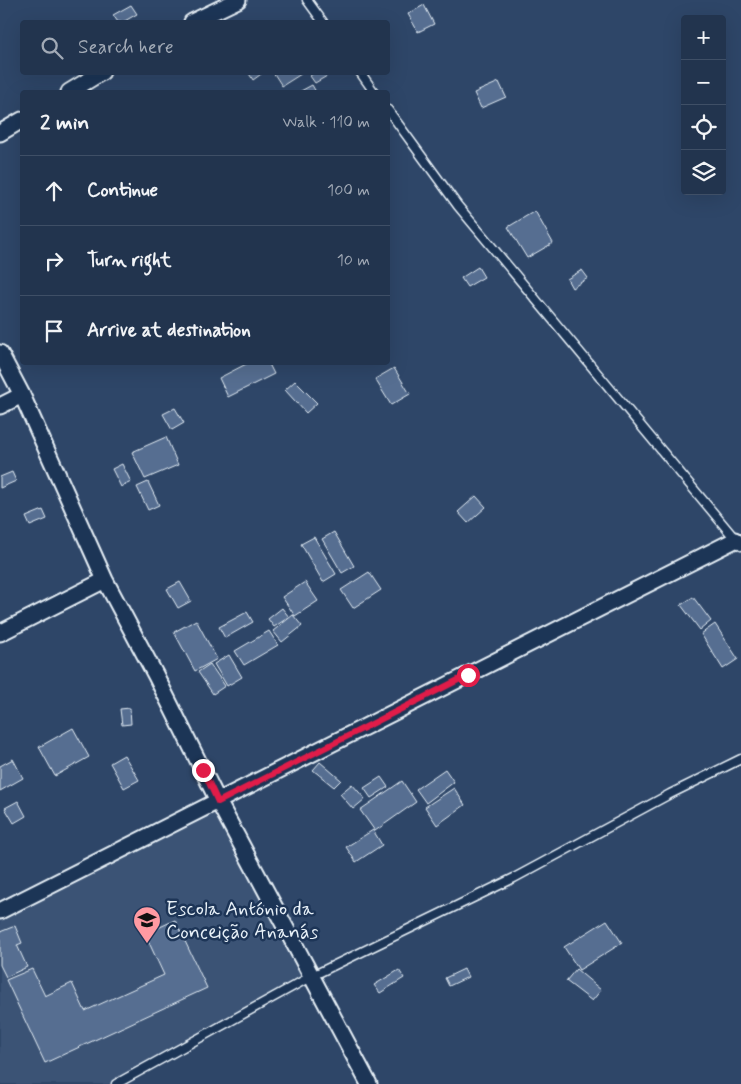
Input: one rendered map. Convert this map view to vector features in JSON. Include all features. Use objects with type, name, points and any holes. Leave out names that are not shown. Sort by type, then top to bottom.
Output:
[{"type":"street","points":[[196,20],[238,0]]},
{"type":"street","points":[[72,90],[97,75]]},
{"type":"street","points":[[0,133],[20,121]]},
{"type":"street","points":[[0,353],[22,395],[105,580],[156,676],[218,802],[310,977],[369,1084]]},
{"type":"street","points":[[0,406],[22,395]]},
{"type":"street","points":[[0,911],[738,543]]},
{"type":"street","points":[[0,633],[105,580]]},
{"type":"lane","points":[[306,0],[321,20]]},
{"type":"lane","points":[[362,75],[373,90]]},
{"type":"lane","points":[[390,113],[458,206],[738,543]]},
{"type":"lane","points":[[116,1084],[310,977],[514,878],[670,794],[741,759]]},
{"type":"shaded area","name":"Escola António da Conceição Ananás","points":[[218,801],[310,977],[116,1084],[0,1084],[0,911]]},
{"type":"building","points":[[131,5],[137,14],[126,20],[117,20],[113,15]]},
{"type":"building","points":[[424,5],[434,24],[418,32],[408,14]]},
{"type":"building","points":[[250,75],[260,75],[253,80]]},
{"type":"building","points":[[275,75],[299,75],[282,86]]},
{"type":"building","points":[[326,75],[327,76],[315,83],[310,76]]},
{"type":"building","points":[[499,82],[506,97],[481,108],[474,93]]},
{"type":"building","points":[[312,85],[315,90],[303,90]]},
{"type":"building","points":[[535,211],[553,243],[527,258],[508,227]]},
{"type":"building","points":[[478,267],[484,277],[467,287],[461,278]]},
{"type":"building","points":[[582,270],[588,278],[572,288],[567,279]]},
{"type":"building","points":[[244,365],[270,365],[274,374],[228,397],[219,378]]},
{"type":"building","points":[[394,368],[410,394],[391,405],[375,379]]},
{"type":"building","points":[[295,381],[317,403],[306,413],[285,390]]},
{"type":"building","points":[[175,408],[184,423],[172,430],[163,414]]},
{"type":"building","points":[[166,437],[178,465],[145,479],[132,452]]},
{"type":"building","points":[[122,464],[131,482],[121,487],[112,469]]},
{"type":"building","points":[[12,472],[16,481],[0,488],[0,477]]},
{"type":"building","points":[[148,482],[159,505],[148,510],[137,487]]},
{"type":"building","points":[[476,496],[486,507],[468,523],[458,512]]},
{"type":"building","points":[[43,510],[47,519],[30,526],[26,517]]},
{"type":"building","points":[[334,532],[354,566],[342,573],[322,539]]},
{"type":"building","points":[[314,537],[336,574],[323,582],[301,544]]},
{"type":"building","points":[[369,572],[381,590],[353,608],[341,590]]},
{"type":"building","points":[[180,582],[191,601],[178,608],[167,589]]},
{"type":"building","points":[[305,582],[318,601],[295,616],[282,597]]},
{"type":"building","points":[[693,597],[711,621],[700,630],[681,605]]},
{"type":"building","points":[[282,608],[289,617],[274,627],[268,619]]},
{"type":"building","points":[[247,612],[253,622],[225,638],[219,627]]},
{"type":"building","points":[[293,615],[302,626],[282,642],[273,631]]},
{"type":"building","points":[[196,620],[217,659],[195,671],[174,632]]},
{"type":"building","points":[[715,624],[738,659],[723,669],[701,634]]},
{"type":"building","points":[[269,631],[278,645],[244,665],[235,651]]},
{"type":"building","points":[[229,655],[242,677],[227,686],[214,664]]},
{"type":"building","points":[[210,664],[225,686],[213,694],[198,672]]},
{"type":"building","points":[[130,708],[131,724],[122,725],[120,709]]},
{"type":"building","points":[[73,728],[89,757],[55,776],[39,747]]},
{"type":"building","points":[[124,755],[139,780],[124,788],[110,763]]},
{"type":"building","points":[[13,759],[23,778],[0,791],[0,766]]},
{"type":"building","points":[[320,762],[341,780],[334,787],[313,770]]},
{"type":"building","points":[[445,769],[454,782],[426,803],[416,789]]},
{"type":"building","points":[[381,777],[388,787],[371,798],[364,788]]},
{"type":"building","points":[[402,781],[416,802],[375,831],[360,810]]},
{"type":"building","points":[[352,784],[365,799],[353,809],[340,794]]},
{"type":"building","points":[[454,788],[465,805],[437,825],[425,807]]},
{"type":"building","points":[[18,801],[26,816],[14,823],[5,808]]},
{"type":"building","points":[[373,830],[382,845],[356,862],[346,847]]},
{"type":"building","points":[[175,920],[207,988],[45,1063],[6,980],[32,969],[45,996],[72,983],[85,1011],[164,975],[145,934]]},
{"type":"building","points":[[607,920],[622,943],[579,970],[564,947]]},
{"type":"building","points":[[15,926],[22,943],[17,945],[27,967],[6,977],[0,965],[0,932]]},
{"type":"building","points":[[464,969],[468,977],[449,986],[445,978]]},
{"type":"building","points":[[576,969],[601,990],[592,1001],[566,981]]},
{"type":"building","points":[[399,970],[404,978],[380,993],[374,985]]},
{"type":"place","name":"Escola António da Conceição Ananás","points":[[147,944]]},
{"type":"route","points":[[203,770],[218,802],[468,675]]}]
